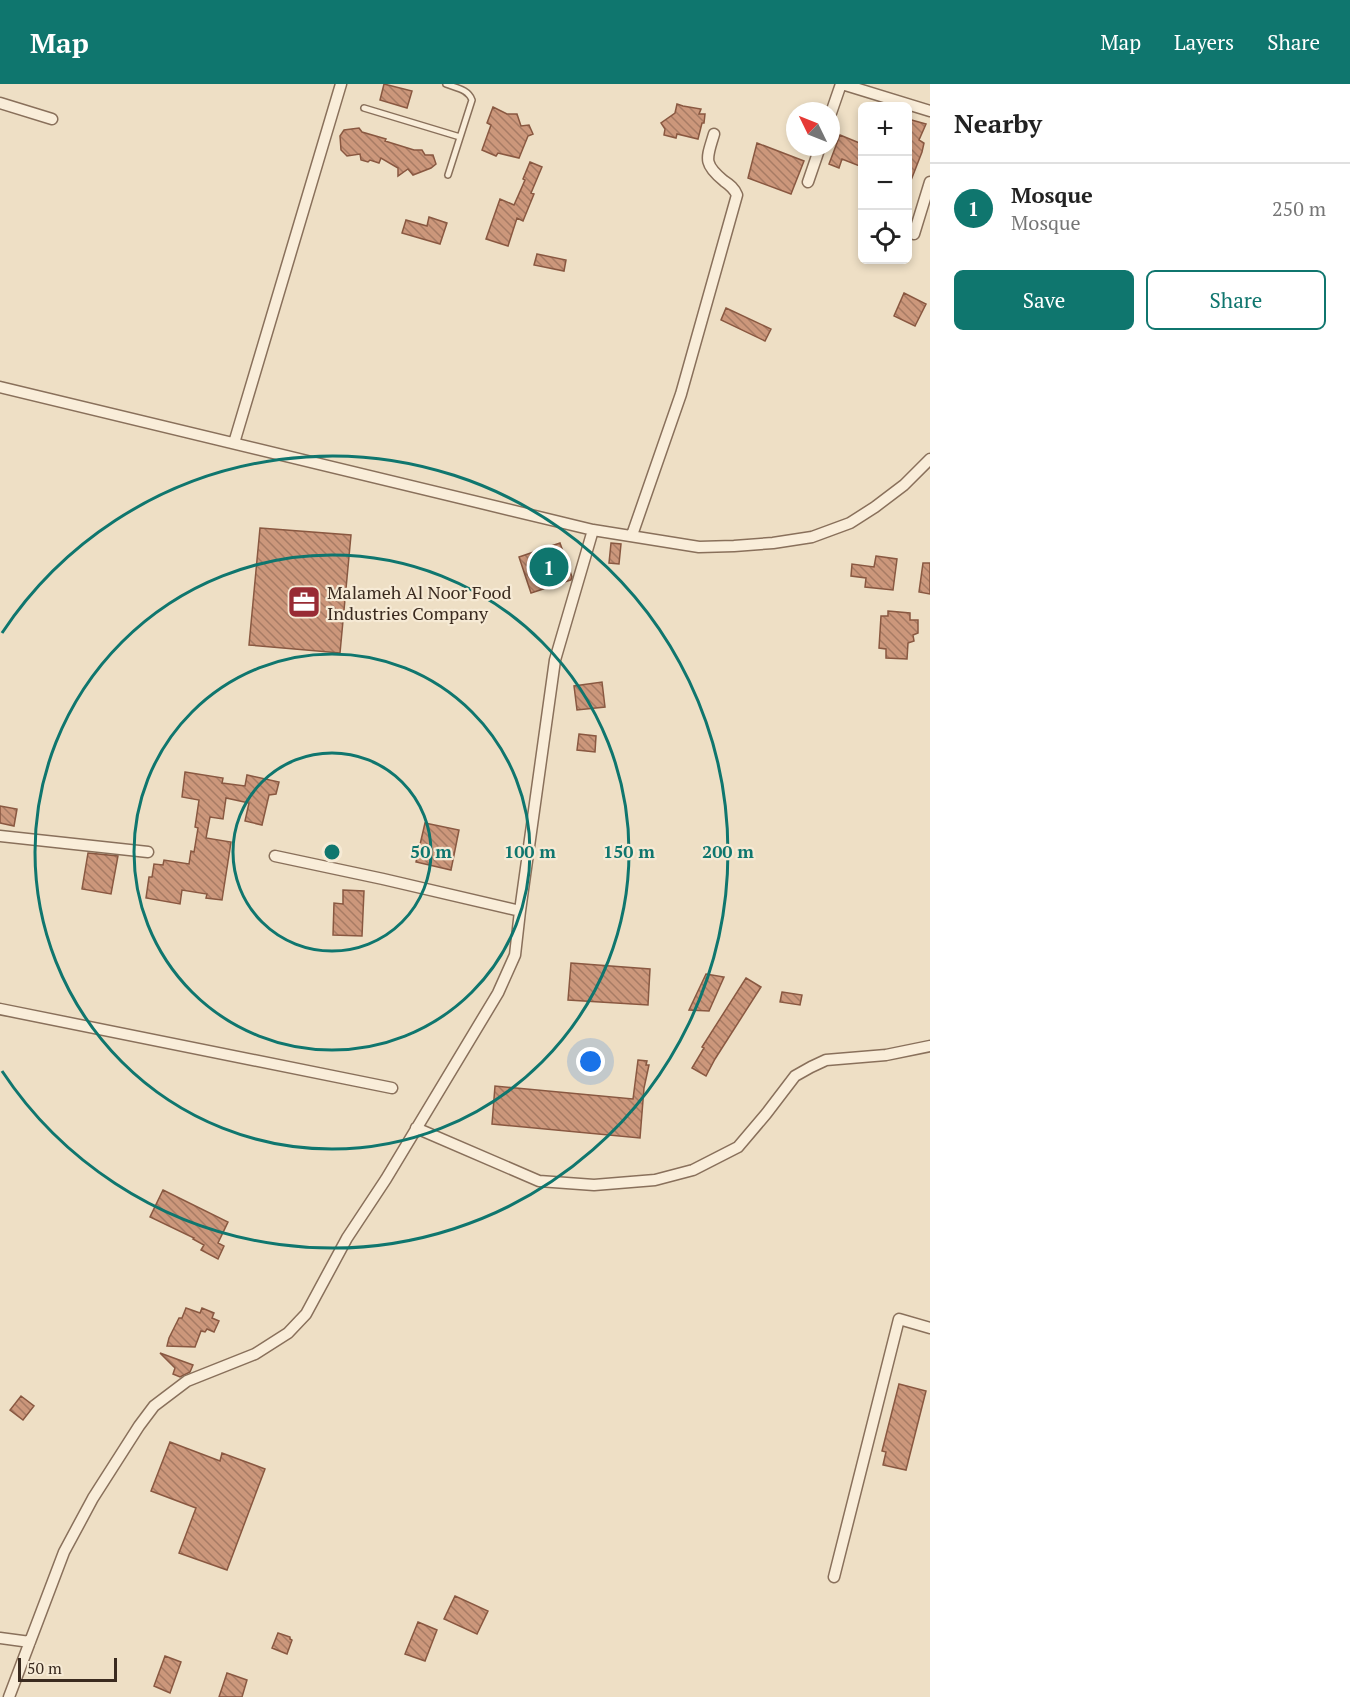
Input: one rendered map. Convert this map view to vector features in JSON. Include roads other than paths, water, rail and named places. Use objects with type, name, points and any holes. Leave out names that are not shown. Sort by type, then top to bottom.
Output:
[{"type":"street","points":[[234,443],[341,84]]},
{"type":"street","points":[[835,102],[842,84],[930,111]]},
{"type":"street","points":[[0,103],[52,119]]},
{"type":"street","points":[[633,535],[681,394],[738,195],[735,189],[712,171],[708,162],[708,153],[714,134]]},
{"type":"street","points":[[808,182],[817,156]]},
{"type":"street","points":[[914,234],[930,182]]},
{"type":"street","points":[[0,387],[593,530],[699,547],[744,545],[812,537],[850,523],[876,507],[904,485],[930,459]]},
{"type":"street","points":[[9,1697],[64,1551],[93,1498],[144,1419],[154,1406],[187,1381],[255,1354],[288,1333],[306,1314],[347,1238],[386,1179],[508,974],[515,955],[519,911],[555,660],[593,530]]},
{"type":"street","points":[[0,836],[148,852]]},
{"type":"street","points":[[275,856],[519,911]]},
{"type":"street","points":[[0,1009],[392,1088]]},
{"type":"street","points":[[417,1128],[539,1181],[594,1185],[655,1180],[693,1170],[738,1147],[795,1076],[811,1067],[826,1060],[886,1055],[930,1047]]},
{"type":"street","points":[[834,1577],[899,1319],[930,1328]]},
{"type":"street","points":[[0,1638],[30,1642]]},
{"type":"lane","points":[[446,84],[465,91],[472,100],[448,175]]},
{"type":"lane","points":[[364,108],[460,136]]},
{"type":"place","name":"Mosque","points":[[549,567]]},
{"type":"place","name":"Malameh Al Noor Food Industries Company","points":[[304,602]]}]
